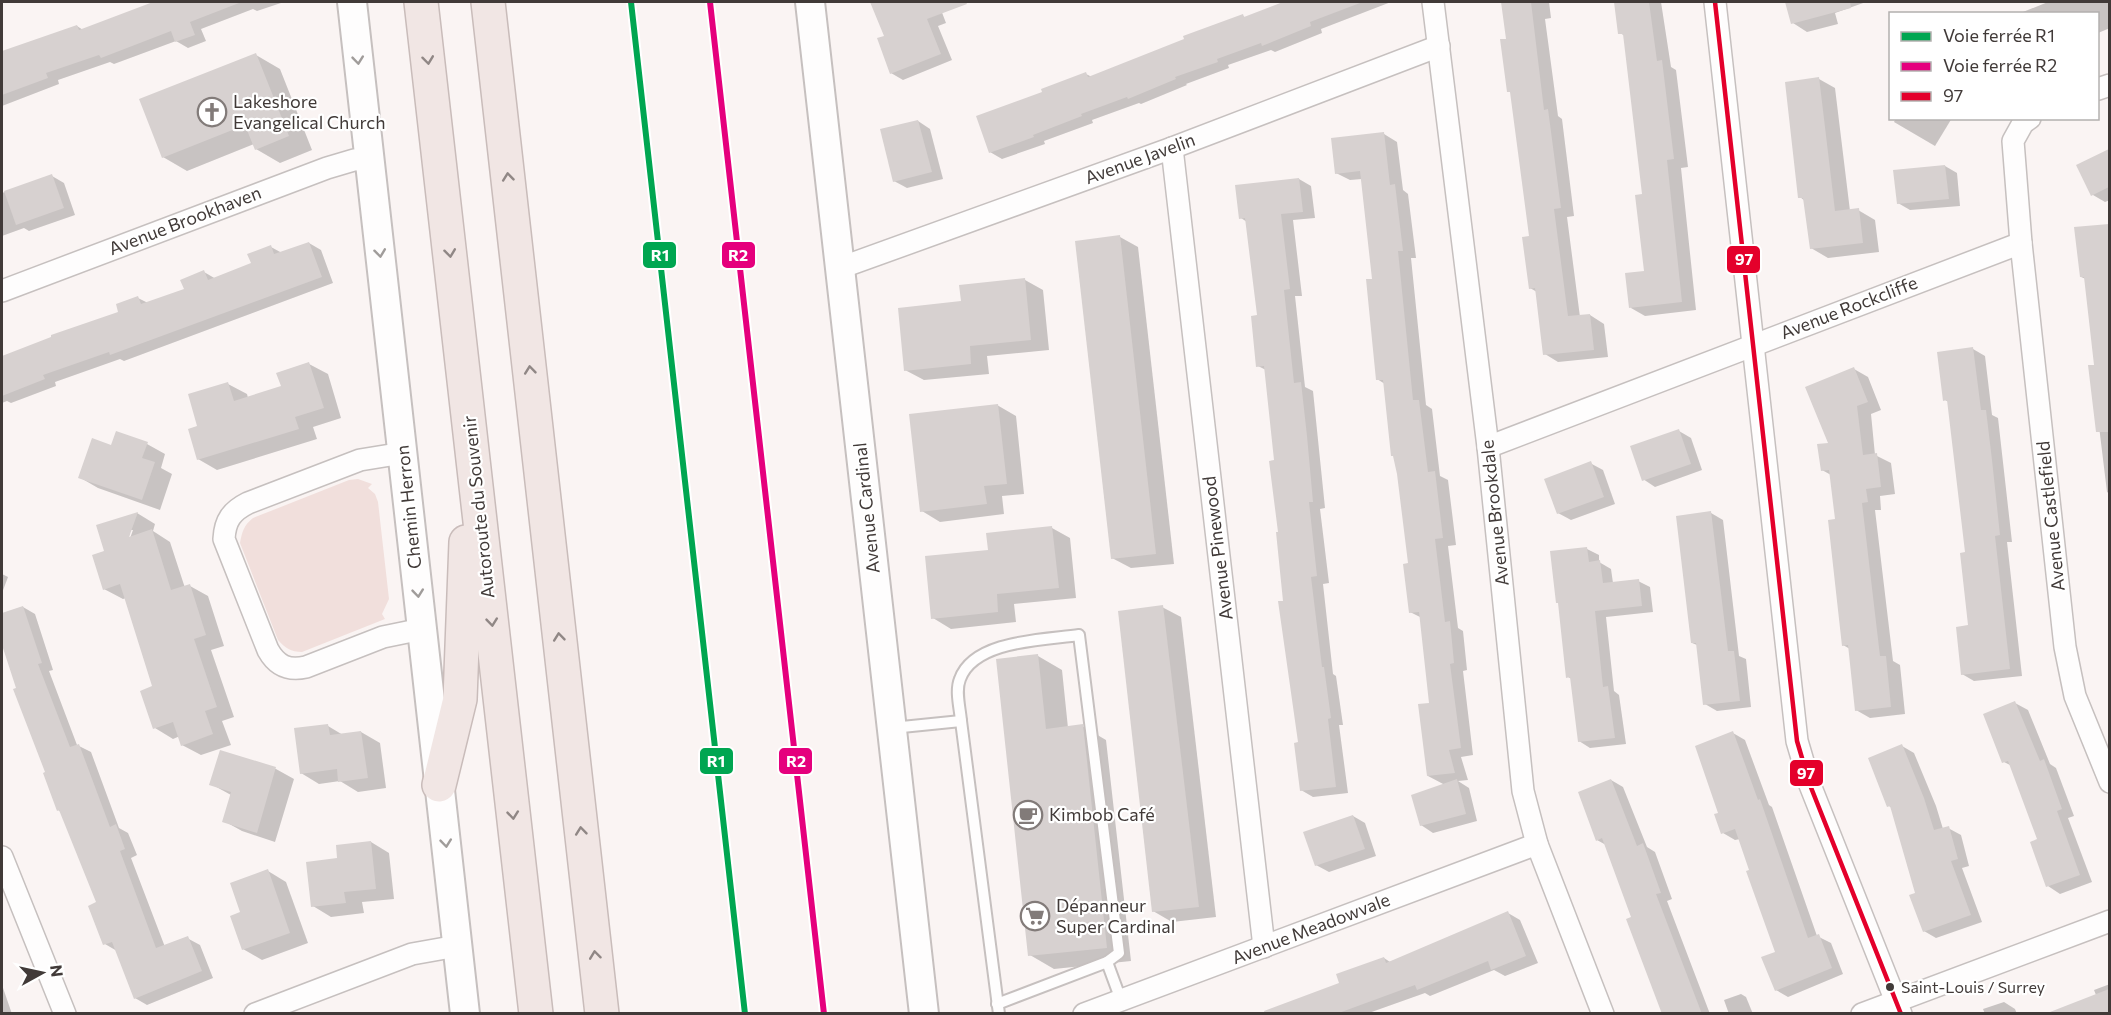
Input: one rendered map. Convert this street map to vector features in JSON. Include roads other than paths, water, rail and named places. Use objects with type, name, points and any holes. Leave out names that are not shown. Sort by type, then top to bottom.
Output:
[{"type":"highway","name":"Autoroute du Souvenir","points":[[421,2],[536,1014]]},
{"type":"highway","points":[[488,2],[602,1014]]},
{"type":"highway","points":[[439,785],[460,699],[471,438]]},
{"type":"main road","name":"Chemin Herron","points":[[352,2],[465,1014]]},
{"type":"main road","name":"Avenue Cardinal","points":[[810,2],[924,1014]]},
{"type":"street","name":"Avenue Brookdale","points":[[1433,2],[1488,447],[1523,790],[1537,844],[1603,1014]]},
{"type":"street","points":[[1715,2],[1797,741],[1810,785],[1898,1007]]},
{"type":"street","name":"Avenue Javelin","points":[[840,268],[1172,148],[1438,46]]},
{"type":"street","points":[[2021,243],[2013,141],[2027,120]]},
{"type":"street","name":"Avenue Pinewood","points":[[1172,148],[1264,947]]},
{"type":"street","name":"Avenue Brookhaven","points":[[2,291],[327,168],[354,160],[369,159]]},
{"type":"street","name":"Avenue Rockcliffe","points":[[1488,447],[2021,243]]},
{"type":"street","name":"Avenue Castlefield","points":[[2021,243],[2066,647],[2075,696],[2109,782]]},
{"type":"street","points":[[403,453],[360,460],[249,503],[237,509],[229,517],[224,538],[268,650],[280,665],[297,669],[306,667],[383,637],[422,629]]},
{"type":"street","name":"Avenue Meadowvale","points":[[1084,1014],[1537,844]]},
{"type":"street","points":[[2,857],[65,1014]]},
{"type":"street","points":[[1862,1014],[1898,1007],[2109,921]]},
{"type":"street","points":[[255,1014],[412,954],[457,946]]},
{"type":"lane","points":[[1079,635],[1119,953],[1107,962],[998,1009],[961,721],[959,681],[965,669],[975,659],[1003,646],[1079,635]]},
{"type":"lane","points":[[892,728],[961,721]]},
{"type":"lane","points":[[1107,962],[1121,1000]]},
{"type":"rail line","name":"R1","points":[[631,2],[745,1014]]},
{"type":"rail line","name":"R2","points":[[710,2],[824,1014]]},
{"type":"place","name":"Lakeshore Evangelical Church","points":[[212,112]]},
{"type":"place","name":"Kimbob Café","points":[[1028,815]]},
{"type":"place","name":"Dépanneur Super Cardinal","points":[[1035,916]]},
{"type":"place","name":"Saint-Louis / Surrey","points":[[1890,987]]}]
